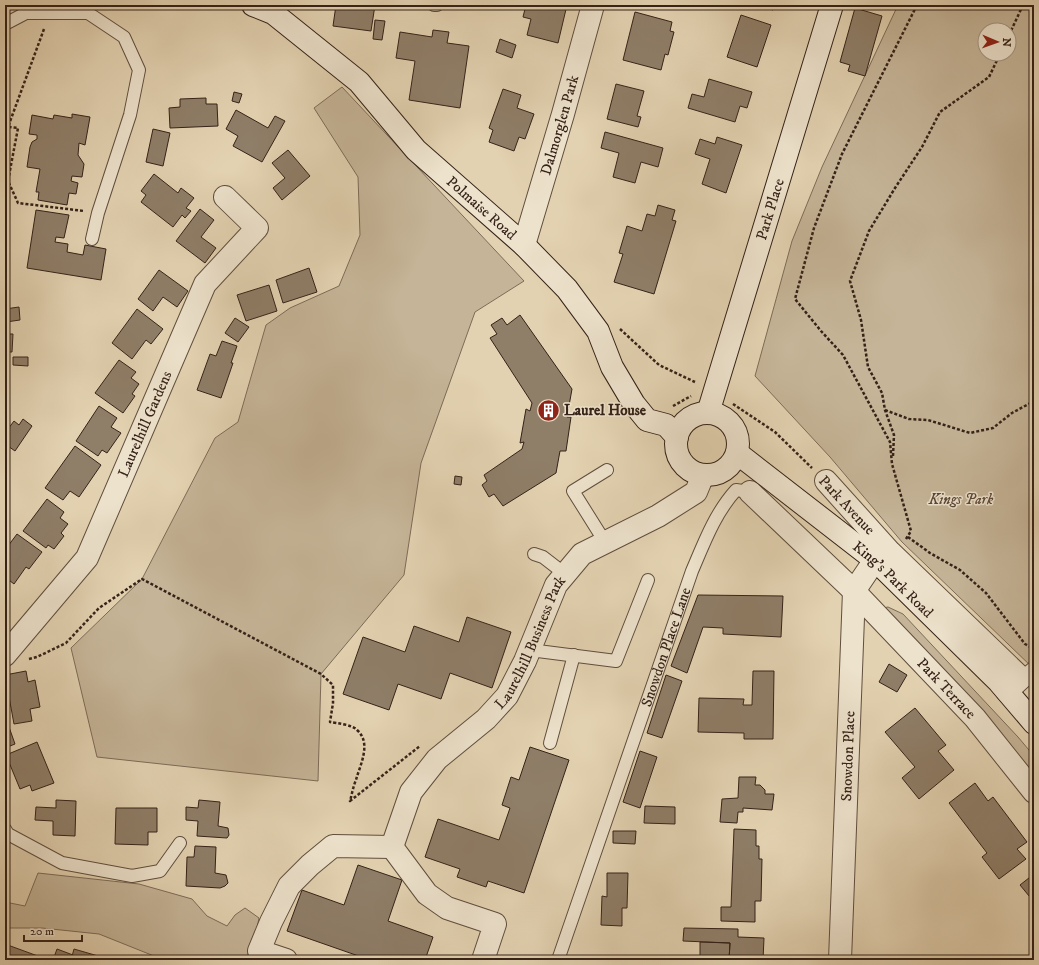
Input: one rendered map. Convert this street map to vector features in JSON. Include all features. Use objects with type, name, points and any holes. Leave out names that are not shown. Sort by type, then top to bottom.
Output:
[{"type":"street","name":"Dalmorglen Park","points":[[524,245],[563,114],[593,5]]},
{"type":"street","name":"Park Place","points":[[708,413],[832,5]]},
{"type":"street","name":"Polmaise Road","points":[[268,8],[359,82],[416,150],[524,245],[567,289],[598,331],[612,368],[634,404],[648,420]]},
{"type":"street","name":"Laurelhill Gardens","points":[[15,658],[88,558],[205,284],[257,228],[225,197]]},
{"type":"street","points":[[708,413],[717,415],[731,424],[738,439],[737,453],[730,465],[720,472],[712,475],[703,475],[691,471],[683,464],[676,448],[677,438],[679,430],[687,421],[697,415],[708,413]]},
{"type":"street","points":[[648,420],[666,425],[677,438]]},
{"type":"street","name":"King's Park Road","points":[[737,453],[883,556],[1000,682],[1024,682],[1034,723]]},
{"type":"street","name":"Laurelhill Business Park","points":[[392,847],[411,792],[437,759],[486,719],[507,696],[530,650],[556,586],[565,574],[582,554],[658,516],[696,492],[703,475]]},
{"type":"street","name":"Park Avenue","points":[[826,481],[883,556]]},
{"type":"street","name":"Snowdon Place Lane","points":[[750,492],[854,591]]},
{"type":"street","points":[[854,591],[883,556]]},
{"type":"street","name":"Park Terrace","points":[[854,591],[975,718],[1034,792]]},
{"type":"street","name":"Snowdon Place","points":[[840,960],[854,591]]},
{"type":"street","points":[[286,960],[259,951],[271,922],[290,886],[333,846],[392,847],[427,894],[447,908],[496,924],[483,960]]},
{"type":"lane","points":[[5,24],[26,13],[88,13],[124,37],[139,70],[130,115],[98,213],[92,239]]},
{"type":"lane","points":[[605,542],[573,491],[607,470]]},
{"type":"lane","name":"Snowdon Place Lane","points":[[558,960],[692,572],[709,533],[726,501],[736,490],[750,492]]},
{"type":"lane","points":[[534,554],[543,557],[565,574]]},
{"type":"lane","points":[[530,650],[616,661],[648,580]]},
{"type":"lane","points":[[550,743],[574,655]]},
{"type":"lane","points":[[5,829],[8,834],[62,864],[132,876],[160,871],[180,843]]},
{"type":"path","points":[[883,556],[908,537],[911,531],[892,464],[890,442],[843,355],[820,331],[795,299],[814,228],[842,154],[917,5]]},
{"type":"path","points":[[1015,22],[1023,5]]},
{"type":"path","points":[[50,13],[7,126],[18,128],[8,181],[18,203],[98,213]]},
{"type":"path","points":[[892,464],[894,435],[885,410],[882,393],[868,367],[861,320],[850,281],[870,231],[894,188],[922,147],[940,112],[989,78],[996,62]]},
{"type":"path","name":"Park Avenue","points":[[715,392],[775,432],[826,481]]},
{"type":"path","points":[[648,420],[693,395]]},
{"type":"path","points":[[885,410],[909,419],[928,420],[970,433],[994,428],[1012,413],[1034,402]]},
{"type":"path","points":[[908,537],[930,553],[960,570],[986,594],[1025,644],[1034,649]]},
{"type":"path","points":[[15,658],[37,657],[66,643],[99,608],[142,579],[321,674],[333,685],[333,703],[330,722],[357,729],[364,740],[364,756],[350,801],[422,744]]},
{"type":"green space","name":"Kings Park","points":[[898,5],[1034,5],[1034,669],[902,542],[830,457],[755,376],[792,241],[822,167]]},
{"type":"green space","points":[[342,87],[524,281],[475,312],[421,463],[404,575],[321,674],[318,781],[97,757],[71,648],[142,579],[215,438],[238,422],[266,325],[290,308],[339,286],[360,235],[358,177],[314,108]]},
{"type":"green space","points":[[888,607],[903,614],[1034,756],[1034,792],[878,609]]},
{"type":"green space","points":[[38,873],[139,884],[192,899],[207,916],[227,926],[235,915],[245,908],[259,918],[253,948],[262,960],[164,960],[99,934],[42,928],[5,928],[5,902],[25,906]]},
{"type":"building","points":[[336,5],[375,5],[371,31],[333,26]]},
{"type":"building","points":[[526,5],[536,7],[537,5],[567,5],[558,43],[527,35],[531,19],[523,17]]},
{"type":"building","points":[[757,5],[775,5],[773,10]]},
{"type":"building","points":[[855,8],[882,16],[865,76],[848,71],[850,65],[840,62]]},
{"type":"building","points":[[635,12],[672,22],[670,31],[674,32],[668,55],[665,54],[661,70],[623,60]]},
{"type":"building","points":[[741,15],[771,25],[757,67],[727,57]]},
{"type":"building","points":[[375,20],[385,21],[382,40],[373,39]]},
{"type":"building","points":[[433,30],[449,32],[447,43],[469,46],[460,108],[409,100],[415,61],[396,58],[400,32],[432,37]]},
{"type":"building","points":[[500,39],[516,45],[512,58],[496,52]]},
{"type":"building","points":[[709,79],[752,92],[747,108],[740,106],[735,122],[688,108],[692,94],[704,97]]},
{"type":"building","points":[[616,84],[644,91],[637,116],[641,117],[638,127],[607,119]]},
{"type":"building","points":[[503,89],[521,95],[517,108],[534,114],[525,139],[519,137],[514,151],[489,142],[493,130],[489,128]]},
{"type":"building","points":[[234,92],[242,94],[239,103],[232,101]]},
{"type":"building","points":[[206,98],[206,104],[217,104],[218,126],[170,128],[169,108],[180,107],[180,99]]},
{"type":"building","points":[[236,110],[268,128],[275,116],[285,121],[262,162],[233,146],[238,136],[226,129]]},
{"type":"building","points":[[72,114],[90,117],[85,145],[79,143],[78,155],[84,164],[82,177],[72,176],[71,181],[78,183],[76,194],[69,193],[67,205],[38,200],[39,192],[36,192],[40,169],[27,167],[30,147],[32,142],[37,139],[37,135],[29,134],[32,115],[53,119],[54,115],[72,118]]},
{"type":"building","points":[[153,129],[170,133],[163,166],[146,162]]},
{"type":"building","points":[[605,132],[663,148],[658,167],[641,162],[635,183],[613,177],[619,153],[601,148]]},
{"type":"building","points":[[717,137],[742,145],[726,193],[702,184],[710,159],[695,154],[700,139],[715,144]]},
{"type":"building","points":[[288,150],[310,176],[282,200],[273,188],[285,178],[272,163]]},
{"type":"building","points":[[154,174],[178,193],[181,188],[194,198],[186,208],[191,211],[185,218],[182,215],[173,227],[141,202],[146,195],[141,191]]},
{"type":"building","points":[[658,205],[675,210],[672,220],[676,221],[654,294],[614,282],[623,254],[619,253],[627,226],[642,231],[647,214],[655,216]]},
{"type":"building","points":[[200,209],[214,220],[201,237],[216,248],[205,263],[176,241]]},
{"type":"building","points":[[36,210],[69,215],[64,238],[56,237],[55,242],[68,244],[67,252],[83,255],[85,245],[106,249],[101,280],[27,268]]},
{"type":"building","points":[[309,268],[317,292],[283,303],[276,280]]},
{"type":"building","points":[[159,270],[188,291],[177,307],[163,297],[153,311],[138,299]]},
{"type":"building","points":[[269,285],[277,311],[246,321],[237,295]]},
{"type":"building","points":[[19,307],[20,320],[6,322],[5,309]]},
{"type":"building","points":[[137,309],[163,329],[151,344],[146,340],[132,359],[112,343]]},
{"type":"building","name":"Laurel House","points":[[520,315],[572,389],[567,417],[571,417],[566,451],[560,451],[556,473],[503,506],[494,494],[489,497],[482,485],[487,481],[484,475],[522,449],[524,442],[520,443],[526,409],[530,411],[532,403],[490,338],[497,334],[491,325],[502,318],[507,325]]},
{"type":"building","points":[[235,318],[249,327],[238,342],[225,333]]},
{"type":"building","points":[[5,334],[13,334],[12,352],[5,352]]},
{"type":"building","points":[[222,341],[237,346],[221,398],[197,390],[210,354],[216,356]]},
{"type":"building","points":[[13,357],[28,357],[28,366],[13,365]]},
{"type":"building","points":[[119,360],[136,372],[131,378],[139,384],[132,394],[135,396],[123,413],[95,393]]},
{"type":"building","points":[[99,406],[117,418],[111,427],[121,433],[107,453],[102,450],[98,456],[76,441]]},
{"type":"building","points":[[23,419],[32,426],[15,451],[5,444],[5,433],[14,421],[19,425]]},
{"type":"building","points":[[75,446],[101,465],[79,497],[70,491],[63,500],[45,488]]},
{"type":"building","points":[[455,476],[462,477],[461,485],[454,484]]},
{"type":"building","points":[[47,499],[64,512],[60,518],[68,524],[61,533],[64,536],[54,549],[48,545],[46,548],[23,531]]},
{"type":"building","points":[[17,534],[42,552],[29,569],[26,567],[14,584],[5,577],[5,550]]},
{"type":"building","points":[[698,595],[783,596],[781,637],[723,634],[723,628],[703,627],[687,673],[671,666]]},
{"type":"building","points":[[467,617],[511,632],[492,688],[450,673],[441,699],[398,684],[389,710],[343,694],[363,637],[405,652],[414,626],[459,642]]},
{"type":"building","points":[[889,664],[907,675],[897,692],[879,682]]},
{"type":"building","points":[[26,671],[28,682],[35,680],[40,707],[30,709],[32,721],[14,724],[5,675]]},
{"type":"building","points":[[753,671],[774,671],[773,739],[744,739],[744,733],[698,732],[699,698],[744,699],[743,705],[752,705]]},
{"type":"building","points":[[666,675],[682,681],[662,738],[647,733]]},
{"type":"building","points":[[915,708],[946,745],[938,751],[954,770],[919,799],[902,778],[915,767],[885,732]]},
{"type":"building","points":[[9,727],[15,744],[5,748],[5,728]]},
{"type":"building","points":[[37,742],[54,783],[32,791],[30,785],[20,789],[6,755]]},
{"type":"building","points":[[530,747],[569,760],[524,893],[488,881],[486,887],[457,877],[460,869],[425,857],[438,819],[499,840],[510,808],[502,805],[511,777],[519,780]]},
{"type":"building","points":[[640,751],[657,757],[640,808],[623,802]]},
{"type":"building","points":[[739,777],[756,777],[755,785],[760,785],[765,790],[765,794],[774,794],[772,810],[743,808],[743,812],[738,812],[737,823],[720,822],[722,799],[738,798]]},
{"type":"building","points":[[975,783],[988,801],[993,797],[1027,842],[1017,849],[1026,859],[999,879],[982,857],[987,853],[949,803]]},
{"type":"building","points":[[56,800],[76,801],[75,836],[53,835],[53,821],[35,820],[36,807],[56,808]]},
{"type":"building","points":[[199,800],[220,802],[218,826],[228,828],[229,835],[227,838],[197,836],[198,821],[186,820],[186,807],[198,808]]},
{"type":"building","points":[[645,806],[675,807],[675,824],[644,823]]},
{"type":"building","points":[[116,808],[157,808],[157,832],[148,832],[148,845],[115,844]]},
{"type":"building","points":[[734,829],[756,830],[756,846],[759,846],[759,859],[762,859],[761,901],[755,901],[755,922],[721,921],[721,907],[731,907]]},
{"type":"building","points":[[613,831],[636,831],[635,844],[613,843]]},
{"type":"building","points":[[195,846],[216,847],[215,873],[226,875],[228,883],[225,886],[220,888],[186,886],[187,857],[194,857]]},
{"type":"building","points":[[358,865],[402,880],[388,921],[433,937],[425,960],[370,960],[287,931],[302,890],[344,905]]},
{"type":"building","points":[[607,873],[628,873],[627,908],[622,908],[622,926],[601,925],[602,896],[607,897]]},
{"type":"building","points":[[1034,874],[1034,902],[1020,885]]},
{"type":"building","points":[[684,928],[738,929],[738,937],[764,938],[763,960],[729,960],[730,943],[683,941]]},
{"type":"building","points":[[700,942],[730,943],[729,960],[700,960]]},
{"type":"building","points":[[5,944],[46,959],[46,960],[5,960]]},
{"type":"building","points":[[57,949],[73,955],[71,960],[53,960]]},
{"type":"building","points":[[74,949],[105,958],[104,960],[71,960]]},
{"type":"place","name":"Laurel House","points":[[549,410]]}]
